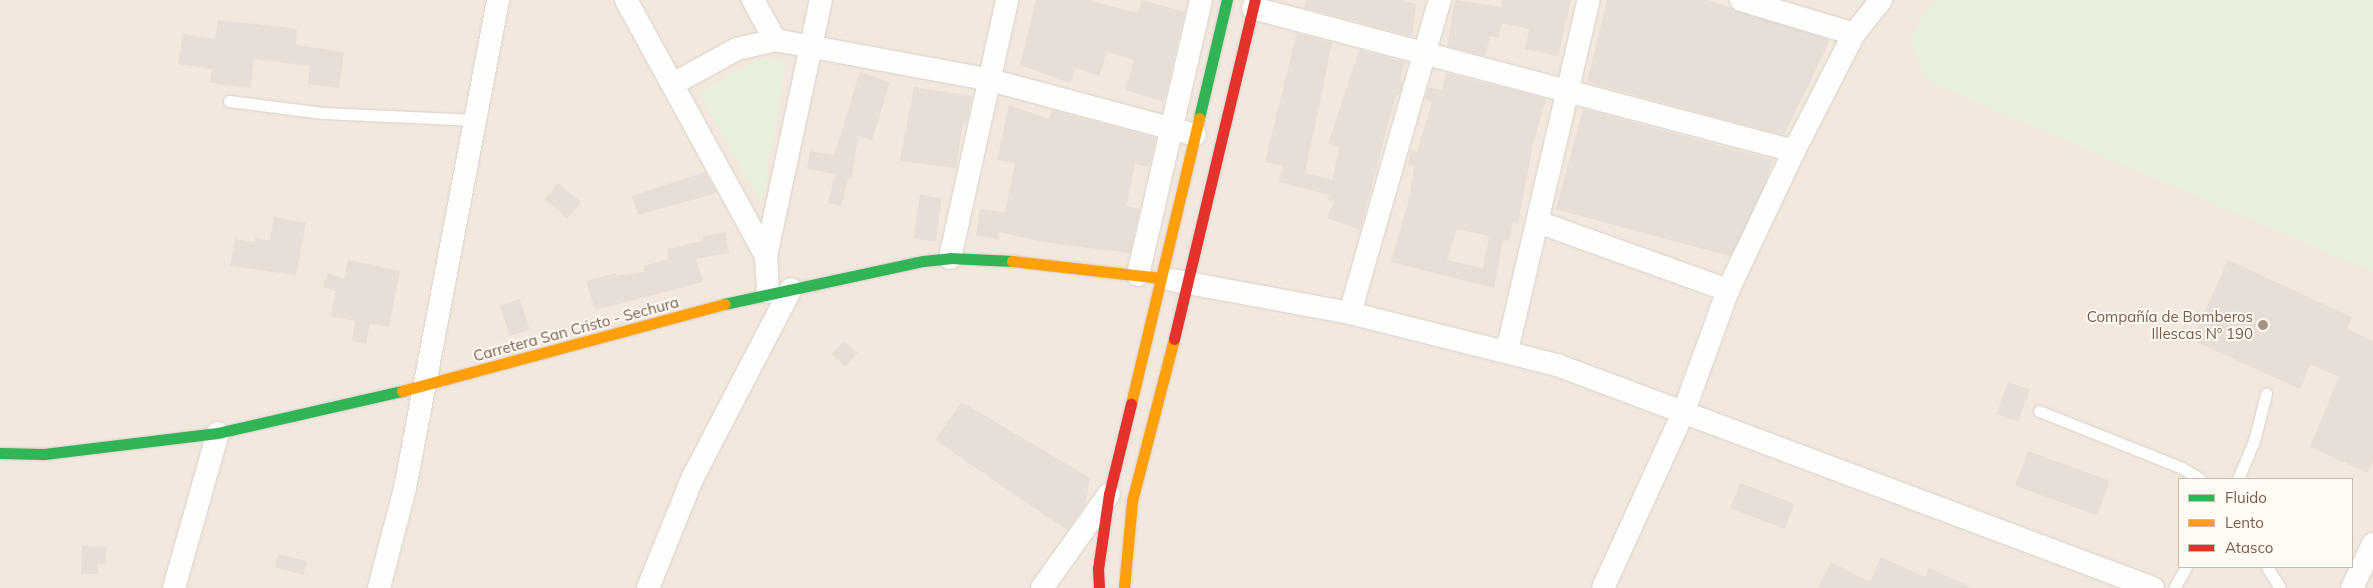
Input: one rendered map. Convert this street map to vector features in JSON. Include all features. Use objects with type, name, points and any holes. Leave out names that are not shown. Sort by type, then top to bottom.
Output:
[{"type":"main road","points":[[1099,588],[1098,569],[1109,494],[1227,0]]},
{"type":"main road","points":[[1124,588],[1132,501],[1189,283],[1254,4]]},
{"type":"main road","name":"Carretera San Cristo - Sechura","points":[[0,453],[44,454],[218,433],[424,386],[768,292],[950,258],[991,259],[1161,278]]},
{"type":"street","points":[[379,588],[405,488],[498,0]]},
{"type":"street","points":[[626,0],[766,256]]},
{"type":"street","points":[[753,0],[774,40]]},
{"type":"street","points":[[768,292],[766,256],[821,0]]},
{"type":"street","points":[[950,258],[1007,0]]},
{"type":"street","points":[[1138,275],[1201,0]]},
{"type":"street","points":[[1350,312],[1440,0]]},
{"type":"street","points":[[1507,351],[1589,0]]},
{"type":"street","points":[[1741,0],[1854,34]]},
{"type":"street","points":[[1603,588],[1684,411],[1728,290],[1794,151],[1854,34],[1881,0]]},
{"type":"street","points":[[1254,4],[1426,53],[1794,151]]},
{"type":"street","points":[[673,84],[737,48],[774,40],[811,45],[990,80],[1196,135]]},
{"type":"street","points":[[1538,222],[1728,290]]},
{"type":"street","points":[[1161,278],[1350,312],[1557,365],[2153,588]]},
{"type":"street","points":[[648,588],[692,479],[791,289]]},
{"type":"street","points":[[174,588],[218,433]]},
{"type":"street","points":[[1042,588],[1109,494]]},
{"type":"street","points":[[2352,588],[2373,544]]},
{"type":"lane","points":[[229,101],[322,114],[476,120]]},
{"type":"lane","points":[[2238,478],[2254,441],[2266,394]]},
{"type":"lane","points":[[2039,411],[2182,468],[2198,478]]},
{"type":"lane","points":[[2174,588],[2185,568]]},
{"type":"lane","points":[[2268,568],[2280,588]]},
{"type":"shaded area","points":[[0,0],[2373,0],[2373,588],[0,588]]},
{"type":"green space","points":[[1936,0],[2373,0],[2373,272],[1934,84],[1922,74],[1912,39],[1920,18]]},
{"type":"green space","points":[[760,58],[786,62],[762,204],[699,93]]},
{"type":"building","points":[[1036,0],[1088,0],[1137,13],[1142,0],[1185,12],[1164,102],[1125,90],[1134,60],[1107,52],[1099,76],[1076,68],[1070,83],[1020,65]]},
{"type":"building","points":[[1306,0],[1400,0],[1416,4],[1412,36],[1304,8]]},
{"type":"building","points":[[1455,0],[1501,7],[1502,0],[1571,0],[1558,56],[1525,49],[1529,29],[1502,23],[1499,38],[1490,36],[1485,56],[1447,46]]},
{"type":"building","points":[[1607,0],[1707,0],[1830,40],[1784,135],[1587,82]]},
{"type":"building","points":[[218,20],[297,29],[296,45],[344,52],[339,88],[308,84],[310,66],[254,59],[250,88],[210,83],[212,69],[178,64],[183,34],[215,39]]},
{"type":"building","points":[[1297,33],[1332,43],[1305,173],[1332,180],[1340,147],[1328,144],[1359,50],[1405,62],[1399,81],[1403,81],[1399,95],[1396,94],[1360,230],[1327,218],[1334,202],[1328,200],[1329,195],[1279,182],[1283,166],[1265,162]]},
{"type":"building","points":[[860,72],[890,82],[872,140],[858,136],[852,177],[849,176],[841,206],[828,203],[835,174],[807,169],[810,151],[834,155]]},
{"type":"building","points":[[1446,73],[1546,99],[1533,144],[1518,223],[1513,222],[1509,241],[1503,239],[1494,288],[1391,262],[1409,199],[1414,166],[1408,165],[1411,150],[1417,152],[1432,102],[1425,100],[1429,87],[1442,90]],"holes":[[[1457,229],[1489,236],[1483,268],[1447,260]]]},
{"type":"building","points":[[914,87],[972,96],[966,124],[963,123],[956,168],[900,161]]},
{"type":"building","points":[[1009,105],[1049,119],[1052,110],[1156,138],[1149,167],[1135,164],[1126,206],[1140,209],[1130,253],[1049,243],[999,232],[998,239],[976,236],[980,209],[1005,213],[1015,163],[997,160]]},
{"type":"building","points":[[1583,109],[1772,160],[1745,260],[1556,209]]},
{"type":"building","points":[[705,172],[717,193],[638,215],[632,196]]},
{"type":"building","points":[[558,183],[581,202],[567,218],[545,199]]},
{"type":"building","points":[[920,195],[942,198],[936,242],[914,239]]},
{"type":"building","points":[[274,217],[306,223],[296,275],[230,266],[235,239],[255,242],[255,238],[270,240]]},
{"type":"building","points":[[725,232],[729,253],[696,259],[703,282],[595,310],[586,281],[616,273],[616,276],[645,272],[643,266],[669,259],[667,249],[703,241],[702,237]]},
{"type":"building","points":[[348,260],[400,271],[389,327],[370,324],[366,344],[352,341],[355,321],[331,316],[336,291],[323,287],[328,273],[344,279]]},
{"type":"building","points":[[2228,260],[2352,317],[2346,329],[2373,341],[2373,461],[2368,473],[2310,447],[2339,377],[2310,364],[2300,389],[2192,340]]},
{"type":"building","points":[[520,299],[530,329],[510,336],[500,305]]},
{"type":"building","points":[[844,341],[858,353],[846,366],[832,355]]},
{"type":"building","points":[[2008,382],[2030,390],[2018,422],[1996,414]]},
{"type":"building","points":[[962,402],[1090,478],[1085,506],[1067,530],[935,440]]},
{"type":"building","points":[[2028,451],[2110,481],[2097,516],[2015,486]]},
{"type":"building","points":[[1740,483],[1794,504],[1784,529],[1730,508]]},
{"type":"building","points":[[82,546],[106,547],[106,564],[98,564],[98,574],[81,574]]},
{"type":"building","points":[[278,554],[307,561],[304,575],[275,568]]},
{"type":"building","points":[[1881,557],[1925,577],[1929,568],[1973,588],[1818,588],[1831,562],[1870,582]]},
{"type":"traffic: fast","points":[[1199,118],[1227,0]]},
{"type":"traffic: fast","points":[[724,304],[923,261],[950,258],[1012,261]]},
{"type":"traffic: fast","points":[[0,453],[44,454],[218,433],[402,391]]},
{"type":"traffic: slow","points":[[1131,404],[1199,118]]},
{"type":"traffic: slow","points":[[1012,261],[1161,278]]},
{"type":"traffic: slow","points":[[402,391],[724,304]]},
{"type":"traffic: slow","points":[[1124,588],[1132,501],[1174,339]]},
{"type":"traffic: jam","points":[[1174,339],[1255,0]]},
{"type":"traffic: jam","points":[[1099,588],[1098,569],[1109,494],[1131,404]]},
{"type":"place","name":"Compañía de Bomberos Illescas Nº 190","points":[[2263,325]]}]
